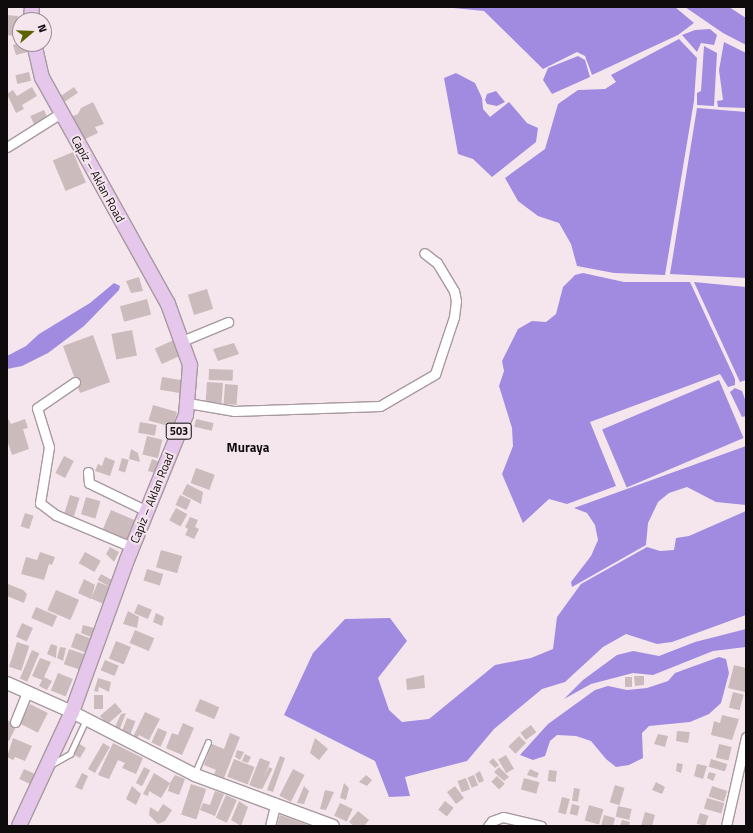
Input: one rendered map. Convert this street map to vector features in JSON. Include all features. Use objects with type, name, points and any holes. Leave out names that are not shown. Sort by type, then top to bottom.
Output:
[{"type":"main road","name":"Capiz – Aklan Road","points":[[19,826],[72,712],[132,547],[186,415],[190,365],[168,304],[42,78],[36,52]]},
{"type":"main road","points":[[7,683],[72,712],[195,775],[275,806],[333,826]]},
{"type":"street","points":[[7,147],[61,114]]},
{"type":"street","points":[[188,403],[234,411],[380,406],[435,374],[454,317],[456,301],[454,291],[437,263],[424,253]]},
{"type":"street","points":[[182,340],[228,322]]},
{"type":"street","points":[[75,382],[37,408],[49,447],[40,503],[56,516],[132,547]]},
{"type":"street","points":[[88,472],[89,483],[147,510]]},
{"type":"street","points":[[15,722],[27,693]]},
{"type":"street","points":[[726,826],[736,789],[746,737]]},
{"type":"street","points":[[270,826],[275,806]]},
{"type":"street","points":[[488,826],[492,821],[503,817],[541,826]]},
{"type":"lane","points":[[47,766],[70,754],[86,720]]},
{"type":"lane","points":[[195,775],[208,743]]},
{"type":"shaded area","points":[[443,7],[675,7],[694,23],[678,35],[592,75],[585,56],[577,52],[543,69],[484,11]]},
{"type":"shaded area","points":[[685,7],[729,7],[746,18],[746,45],[723,33]]},
{"type":"shaded area","points":[[710,29],[717,35],[714,45],[701,43],[697,52],[682,35],[695,30]]},
{"type":"shaded area","points":[[679,39],[697,58],[694,101],[665,275],[614,273],[577,266],[571,244],[559,223],[538,216],[518,201],[505,178],[545,149],[558,104],[578,90],[605,89],[616,82],[611,75]]},
{"type":"shaded area","points":[[724,42],[746,53],[746,108],[718,107],[717,101],[723,100],[719,70]]},
{"type":"shaded area","points":[[704,46],[717,53],[714,106],[697,105],[697,93],[701,91]]},
{"type":"shaded area","points":[[578,56],[585,60],[590,77],[552,94],[543,80],[548,68]]},
{"type":"shaded area","points":[[456,73],[475,83],[482,98],[483,109],[490,117],[509,102],[527,123],[538,128],[536,142],[492,177],[473,159],[458,154],[444,78]]},
{"type":"shaded area","points":[[496,91],[505,102],[497,106],[487,104],[485,100],[487,94]]},
{"type":"shaded area","points":[[697,108],[746,112],[746,278],[670,274]]},
{"type":"shaded area","points":[[583,273],[624,282],[690,282],[735,379],[735,385],[728,387],[720,374],[590,422],[616,486],[567,504],[549,499],[523,523],[502,474],[513,446],[512,428],[499,386],[504,371],[502,361],[518,329],[532,321],[546,322],[556,314],[563,287],[575,275]]},
{"type":"shaded area","points":[[694,282],[746,287],[746,380],[740,382]]},
{"type":"shaded area","points":[[114,283],[120,286],[119,290],[84,326],[48,353],[22,366],[7,369],[7,356],[26,346],[39,334],[90,303]]},
{"type":"shaded area","points":[[719,380],[744,438],[627,488],[602,430]]},
{"type":"shaded area","points":[[735,388],[742,391],[746,402],[746,416],[742,417],[730,392]]},
{"type":"shaded area","points":[[746,446],[746,505],[716,502],[687,487],[669,493],[658,502],[648,523],[646,545],[572,587],[571,582],[591,556],[598,540],[595,525],[587,513],[574,508]]},
{"type":"shaded area","points":[[746,511],[746,615],[672,642],[657,644],[626,634],[603,647],[565,682],[542,689],[494,729],[467,761],[405,777],[410,796],[389,797],[375,761],[284,715],[313,653],[345,619],[390,618],[407,641],[378,678],[389,710],[402,722],[429,719],[495,665],[531,658],[553,649],[557,617],[581,584],[647,547],[660,551],[674,550],[676,538],[689,536]]},
{"type":"shaded area","points":[[746,629],[746,647],[713,651],[653,675],[633,673],[591,684],[564,699],[583,680],[617,655],[633,651],[659,656],[695,642]]},
{"type":"shaded area","points":[[719,657],[726,659],[729,673],[721,703],[709,714],[690,722],[649,726],[642,733],[643,758],[629,765],[616,767],[606,759],[591,741],[576,736],[557,735],[550,741],[545,756],[533,760],[520,755],[548,724],[595,690],[608,686],[627,690],[647,688],[668,681],[675,673]]},
{"type":"building","points":[[7,15],[12,15],[12,36],[7,35]]},
{"type":"building","points":[[15,52],[28,52],[16,55]]},
{"type":"building","points":[[29,72],[31,81],[17,84],[15,75]]},
{"type":"building","points":[[32,87],[37,96],[22,105],[24,109],[16,113],[7,94],[13,90],[17,96]]},
{"type":"building","points":[[74,87],[78,93],[65,102],[61,96]]},
{"type":"building","points":[[93,102],[104,124],[95,127],[98,133],[85,139],[71,117],[78,114],[81,108]]},
{"type":"building","points":[[44,110],[48,119],[34,125],[30,116]]},
{"type":"building","points":[[73,152],[86,182],[66,191],[53,161]]},
{"type":"building","points":[[139,277],[143,291],[131,293],[126,281]]},
{"type":"building","points":[[207,289],[213,309],[194,315],[188,295]]},
{"type":"building","points":[[147,299],[151,314],[124,322],[120,306]]},
{"type":"building","points":[[132,330],[137,356],[116,360],[111,334]]},
{"type":"building","points":[[93,335],[110,382],[80,393],[63,346]]},
{"type":"building","points":[[174,340],[181,356],[162,364],[155,349]]},
{"type":"building","points":[[234,343],[239,354],[218,361],[213,349]]},
{"type":"building","points":[[209,369],[233,370],[233,381],[209,380]]},
{"type":"building","points":[[162,377],[182,380],[180,393],[160,390]]},
{"type":"building","points":[[207,382],[223,383],[222,403],[206,402]]},
{"type":"building","points":[[225,384],[238,385],[237,405],[224,404]]},
{"type":"building","points":[[153,405],[177,412],[173,427],[149,420]]},
{"type":"building","points":[[7,417],[11,424],[25,419],[28,428],[23,429],[29,449],[12,455],[7,440]]},
{"type":"building","points":[[196,419],[214,423],[212,431],[194,427]]},
{"type":"building","points":[[140,422],[157,425],[155,436],[138,433]]},
{"type":"building","points":[[147,436],[163,440],[158,458],[142,454]]},
{"type":"building","points":[[131,449],[138,453],[140,462],[129,459]]},
{"type":"building","points":[[64,456],[74,461],[65,478],[55,473]]},
{"type":"building","points":[[105,457],[115,461],[110,476],[95,471],[98,464],[102,466]]},
{"type":"building","points":[[122,458],[129,460],[125,472],[118,470]]},
{"type":"building","points":[[152,459],[162,463],[159,474],[148,471]]},
{"type":"building","points":[[196,468],[215,475],[209,490],[191,483]]},
{"type":"building","points":[[187,484],[203,492],[201,504],[182,494]]},
{"type":"building","points":[[70,495],[80,498],[74,516],[64,513]]},
{"type":"building","points":[[180,495],[191,500],[186,510],[176,505]]},
{"type":"building","points":[[86,497],[100,501],[95,518],[81,514]]},
{"type":"building","points":[[176,508],[187,514],[181,527],[169,520]]},
{"type":"building","points":[[111,510],[135,520],[126,541],[102,531]]},
{"type":"building","points":[[25,513],[34,516],[29,529],[21,526]]},
{"type":"building","points":[[190,517],[198,520],[195,527],[199,529],[194,539],[185,535],[188,529],[185,527]]},
{"type":"building","points":[[110,547],[119,552],[114,562],[106,554]]},
{"type":"building","points":[[161,550],[182,556],[177,573],[156,567]]},
{"type":"building","points":[[40,552],[55,557],[52,565],[49,564],[44,580],[21,574],[26,557],[37,560]]},
{"type":"building","points":[[85,552],[101,561],[94,572],[79,563]]},
{"type":"building","points":[[147,569],[163,574],[160,585],[143,580]]},
{"type":"building","points":[[101,574],[112,580],[109,586],[98,580]]},
{"type":"building","points":[[84,579],[95,585],[91,599],[78,593]]},
{"type":"building","points":[[98,582],[110,587],[103,604],[91,599]]},
{"type":"building","points":[[8,584],[23,590],[27,594],[24,603],[7,596]]},
{"type":"building","points":[[56,590],[79,600],[70,620],[47,610]]},
{"type":"building","points":[[138,604],[152,610],[148,619],[134,613]]},
{"type":"building","points":[[36,607],[57,616],[52,627],[31,618]]},
{"type":"building","points":[[128,611],[139,617],[137,628],[123,624]]},
{"type":"building","points":[[156,613],[164,617],[162,626],[153,622]]},
{"type":"building","points":[[22,623],[33,628],[27,642],[16,637]]},
{"type":"building","points":[[83,625],[94,628],[91,637],[81,633]]},
{"type":"building","points":[[135,630],[154,638],[149,651],[130,643]]},
{"type":"building","points":[[76,633],[90,638],[85,652],[71,647]]},
{"type":"building","points":[[116,641],[131,647],[124,665],[109,659]]},
{"type":"building","points":[[17,642],[29,646],[21,671],[9,667]]},
{"type":"building","points":[[51,644],[57,646],[56,658],[47,654]]},
{"type":"building","points":[[60,647],[66,648],[63,661],[57,658]]},
{"type":"building","points":[[69,649],[86,655],[81,670],[64,664]]},
{"type":"building","points":[[32,650],[39,653],[27,682],[20,679]]},
{"type":"building","points":[[40,658],[51,662],[44,677],[52,681],[47,690],[39,686],[42,680],[32,676]]},
{"type":"building","points":[[105,660],[119,666],[115,676],[101,670]]},
{"type":"building","points":[[734,665],[746,668],[745,692],[728,688]]},
{"type":"building","points":[[58,673],[73,679],[66,697],[51,691]]},
{"type":"building","points":[[424,675],[425,688],[407,690],[406,679]]},
{"type":"building","points":[[634,676],[644,676],[644,685],[635,686]]},
{"type":"building","points":[[625,677],[632,677],[632,687],[625,687]]},
{"type":"building","points":[[98,678],[111,682],[109,692],[99,687],[98,692],[94,691]]},
{"type":"building","points":[[733,692],[744,695],[739,710],[729,707]]},
{"type":"building","points":[[94,695],[103,695],[103,709],[94,709]]},
{"type":"building","points":[[200,699],[219,707],[214,719],[195,711]]},
{"type":"building","points":[[115,703],[122,711],[107,724],[100,716]]},
{"type":"building","points":[[30,704],[48,713],[38,733],[20,724]]},
{"type":"building","points":[[145,712],[160,719],[149,740],[139,735],[137,739],[133,737]]},
{"type":"building","points":[[126,713],[119,731],[114,729],[121,714]]},
{"type":"building","points":[[722,715],[739,719],[732,740],[711,735],[714,721],[720,723]]},
{"type":"building","points":[[127,718],[135,721],[130,734],[122,731]]},
{"type":"building","points":[[7,720],[17,725],[9,741],[7,740]]},
{"type":"building","points":[[183,723],[194,728],[182,755],[166,748],[172,733],[178,735]]},
{"type":"building","points":[[531,725],[536,732],[526,740],[520,733]]},
{"type":"building","points":[[158,728],[167,732],[161,747],[151,743]]},
{"type":"building","points":[[677,731],[690,732],[688,743],[676,741]]},
{"type":"building","points":[[230,733],[240,737],[224,778],[214,774],[216,770],[204,765],[212,744],[224,749]]},
{"type":"building","points":[[658,734],[668,736],[665,747],[654,744]]},
{"type":"building","points":[[519,736],[526,743],[515,754],[508,747]]},
{"type":"building","points":[[13,738],[32,746],[25,761],[15,757],[13,760],[7,757]]},
{"type":"building","points":[[315,738],[328,749],[319,760],[310,753]]},
{"type":"building","points":[[78,743],[86,748],[80,758],[73,754]]},
{"type":"building","points":[[103,743],[110,747],[95,773],[88,769]]},
{"type":"building","points":[[113,743],[143,758],[136,774],[122,768],[125,763],[118,760],[109,779],[98,775]]},
{"type":"building","points":[[719,744],[732,747],[729,761],[716,758]]},
{"type":"building","points":[[237,750],[244,752],[240,760],[235,757]]},
{"type":"building","points":[[245,754],[251,757],[248,763],[242,761]]},
{"type":"building","points":[[506,755],[514,769],[506,773],[498,760]]},
{"type":"building","points":[[280,756],[285,758],[273,792],[267,790]]},
{"type":"building","points":[[260,758],[270,762],[259,789],[249,785]]},
{"type":"building","points":[[493,758],[499,765],[495,768],[489,762]]},
{"type":"building","points":[[234,759],[255,767],[248,785],[227,777]]},
{"type":"building","points":[[711,759],[727,764],[725,772],[709,767]]},
{"type":"building","points":[[677,763],[683,764],[681,773],[676,771]]},
{"type":"building","points":[[697,764],[707,766],[703,779],[694,776]]},
{"type":"building","points":[[144,767],[150,770],[142,786],[136,783]]},
{"type":"building","points":[[269,767],[273,769],[262,789],[259,787]]},
{"type":"building","points":[[499,767],[509,777],[504,781],[494,772]]},
{"type":"building","points":[[24,769],[41,777],[37,787],[19,779]]},
{"type":"building","points":[[293,769],[305,775],[291,802],[279,796]]},
{"type":"building","points":[[530,769],[539,773],[537,778],[527,775]]},
{"type":"building","points":[[549,770],[557,771],[556,782],[548,781]]},
{"type":"building","points":[[480,771],[484,781],[479,783],[475,774]]},
{"type":"building","points":[[709,772],[716,774],[713,781],[707,778]]},
{"type":"building","points":[[82,773],[88,776],[82,790],[75,787]]},
{"type":"building","points":[[154,773],[170,783],[161,798],[149,791],[148,796],[143,794]]},
{"type":"building","points":[[175,775],[185,779],[179,795],[168,791],[170,783]]},
{"type":"building","points":[[366,775],[372,780],[367,786],[359,782]]},
{"type":"building","points":[[474,775],[478,785],[472,788],[468,778]]},
{"type":"building","points":[[497,776],[505,784],[499,789],[491,782]]},
{"type":"building","points":[[466,778],[470,789],[462,792],[458,781]]},
{"type":"building","points":[[524,778],[539,782],[536,794],[521,790]]},
{"type":"building","points":[[656,782],[665,787],[662,794],[652,790]]},
{"type":"building","points":[[344,783],[349,788],[346,800],[340,798]]},
{"type":"building","points":[[191,784],[206,789],[196,819],[181,814]]},
{"type":"building","points":[[615,785],[625,788],[619,805],[610,802]]},
{"type":"building","points":[[132,786],[141,794],[136,805],[126,799]]},
{"type":"building","points":[[304,786],[309,791],[304,804],[297,803]]},
{"type":"building","points":[[455,786],[464,798],[456,804],[447,792]]},
{"type":"building","points":[[712,786],[727,791],[724,801],[709,796]]},
{"type":"building","points":[[574,788],[580,789],[578,802],[572,801]]},
{"type":"building","points":[[325,790],[334,792],[326,810],[320,809]]},
{"type":"building","points":[[215,791],[224,794],[215,816],[200,810],[203,803],[210,805]]},
{"type":"building","points":[[226,795],[237,800],[227,823],[216,818]]},
{"type":"building","points":[[562,797],[570,799],[566,814],[558,813]]},
{"type":"building","points":[[707,798],[724,803],[721,814],[704,809]]},
{"type":"building","points":[[239,801],[248,807],[241,826],[231,820]]},
{"type":"building","points":[[445,801],[454,808],[447,816],[438,810]]},
{"type":"building","points":[[340,803],[353,809],[347,822],[334,816]]},
{"type":"building","points":[[163,804],[172,810],[165,821],[158,824],[149,815],[150,807],[158,812]]},
{"type":"building","points":[[572,804],[580,806],[577,816],[570,814]]},
{"type":"building","points":[[589,805],[603,809],[599,825],[585,820]]},
{"type":"building","points":[[618,806],[632,809],[629,820],[616,817]]},
{"type":"building","points":[[358,811],[369,820],[364,826],[354,826],[349,822]]},
{"type":"building","points":[[645,812],[655,815],[652,826],[641,826]]},
{"type":"building","points":[[700,813],[709,816],[705,826],[697,823]]},
{"type":"building","points":[[280,815],[311,826],[277,826]]},
{"type":"building","points":[[604,815],[615,818],[613,826],[601,826]]},
{"type":"building","points":[[622,820],[630,822],[629,826],[620,826]]},
{"type":"district","name":"Muraya","points":[[248,447]]}]
